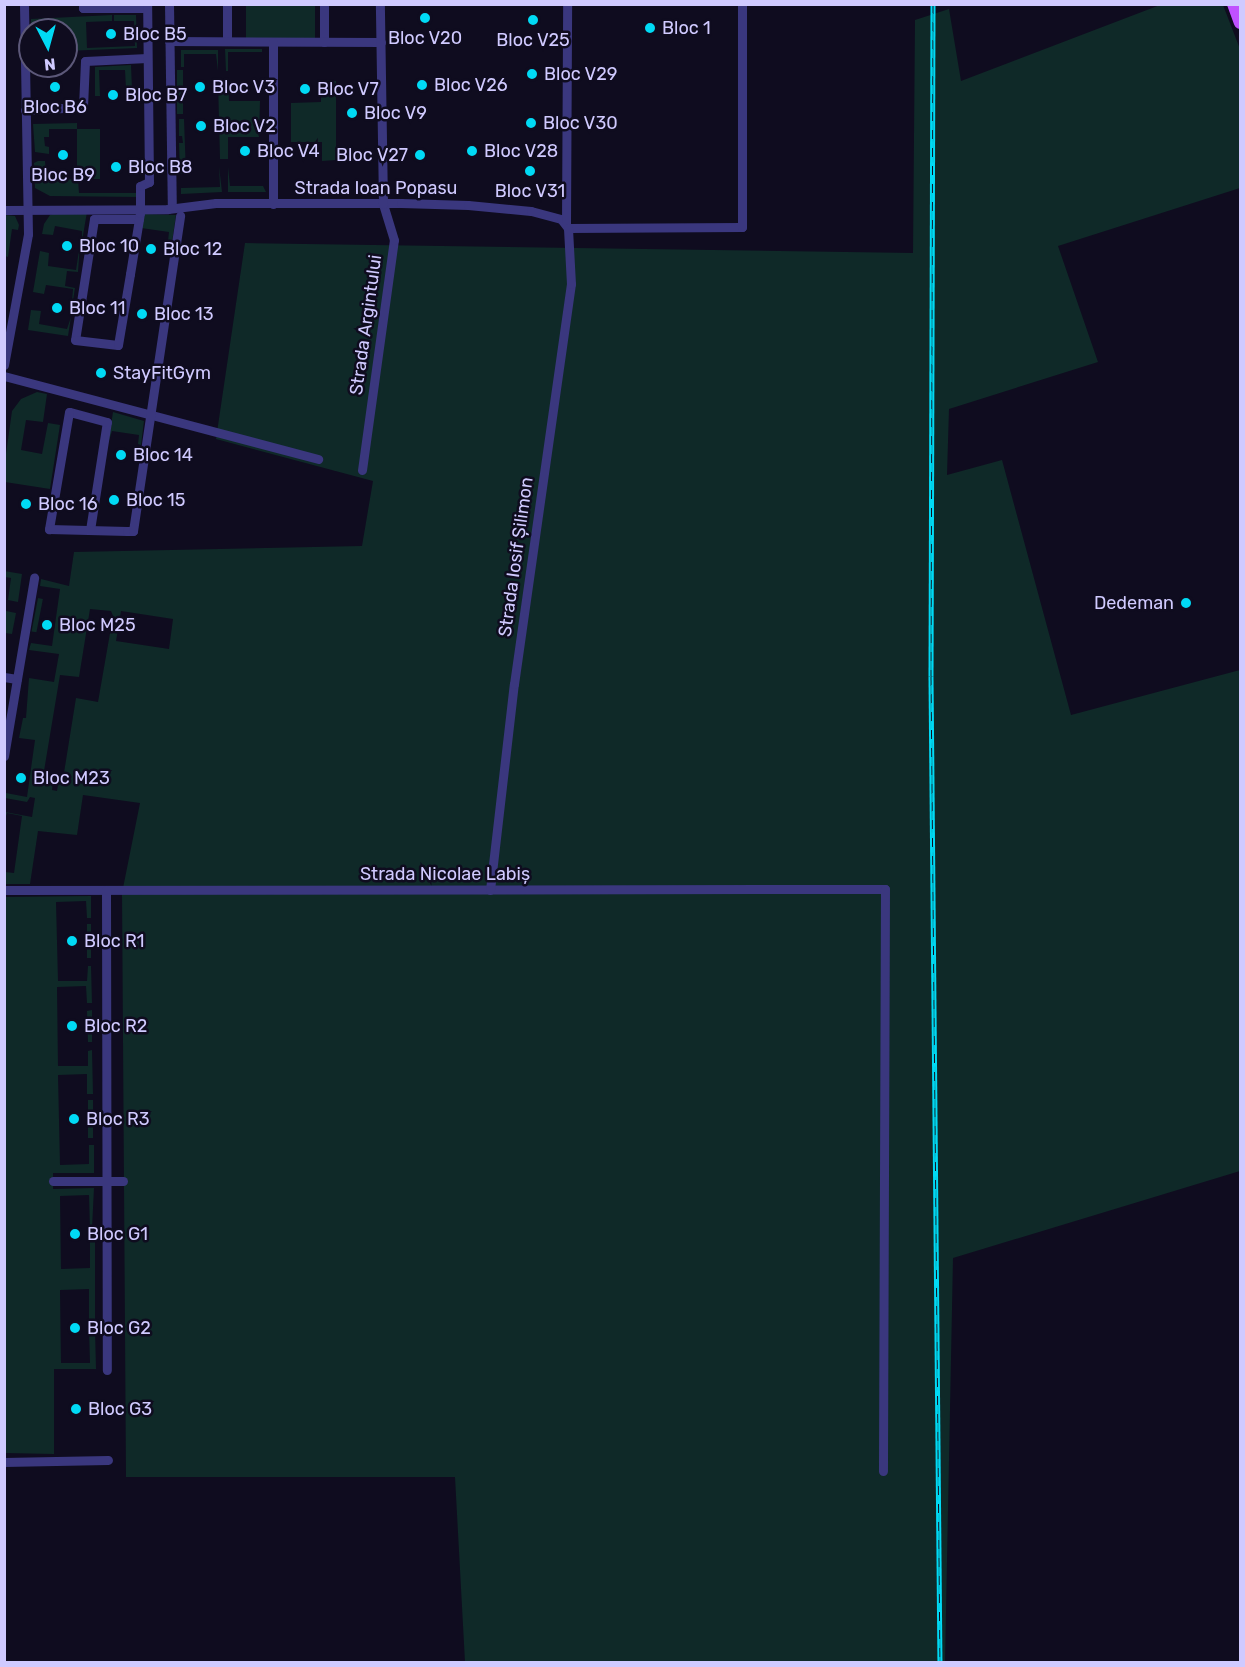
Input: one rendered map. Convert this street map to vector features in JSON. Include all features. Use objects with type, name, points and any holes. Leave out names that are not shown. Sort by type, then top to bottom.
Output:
[{"type":"main road","points":[[1233,4],[1240,23]]},
{"type":"street","points":[[4,365],[28,234],[24,4]]},
{"type":"street","points":[[83,4],[83,8],[147,6],[148,182],[140,186],[139,219],[118,345],[75,340],[94,219],[139,219]]},
{"type":"street","points":[[169,4],[172,208]]},
{"type":"street","points":[[227,4],[227,41]]},
{"type":"street","points":[[324,4],[324,42]]},
{"type":"street","name":"Strada Argintului","points":[[362,470],[394,240],[383,204],[380,4]]},
{"type":"street","name":"Strada Iosif Șilimon","points":[[490,890],[516,673],[571,284],[567,226],[567,4]]},
{"type":"street","name":"Strada Ioan Popasu","points":[[4,210],[172,208],[205,204],[468,205],[531,211],[554,216],[567,226],[742,227],[741,4]]},
{"type":"street","points":[[169,41],[381,42]]},
{"type":"street","points":[[273,42],[273,204]]},
{"type":"street","points":[[25,110],[83,107],[83,64],[85,61],[147,58]]},
{"type":"street","points":[[90,530],[107,422],[69,412],[50,529],[90,530],[133,531],[180,215]]},
{"type":"street","points":[[4,376],[318,459]]},
{"type":"street","points":[[87,417],[91,399]]},
{"type":"street","points":[[4,756],[34,578]]},
{"type":"street","points":[[4,677],[17,679]]},
{"type":"street","name":"Strada Nicolae Labiș","points":[[4,890],[885,890],[883,1471]]},
{"type":"street","points":[[106,890],[107,1370]]},
{"type":"street","points":[[53,1181],[123,1181]]},
{"type":"street","points":[[4,1461],[108,1460]]},
{"type":"green space","points":[[246,5],[315,5],[315,38],[246,38]]},
{"type":"green space","points":[[1160,5],[1223,5],[1240,49],[1240,188],[1058,246],[1098,362],[949,409],[947,475],[1002,460],[1071,715],[1240,670],[1240,1171],[953,1258],[945,1662],[465,1662],[455,1477],[126,1477],[122,893],[140,803],[83,795],[77,835],[38,831],[30,884],[5,884],[5,872],[14,873],[22,816],[7,813],[6,816],[5,812],[32,817],[35,798],[30,797],[27,802],[5,798],[6,793],[27,797],[35,740],[19,738],[23,718],[26,718],[29,678],[54,682],[59,654],[29,650],[31,643],[52,646],[60,589],[40,586],[41,579],[69,586],[74,552],[362,546],[373,481],[216,439],[245,243],[913,253],[915,20],[949,9],[961,81]],"holes":[[[90,609],[111,611],[113,616],[98,702],[76,698],[63,779],[59,779],[57,791],[52,790],[53,782],[42,783],[60,675],[79,677]],[[121,611],[173,619],[169,649],[116,641]]]},
{"type":"green space","points":[[112,15],[112,21],[86,22],[87,48],[135,46],[134,21],[114,21],[114,15],[136,15],[137,48],[78,50],[78,18],[51,18]]},
{"type":"green space","points":[[225,49],[262,49],[262,52],[228,52],[228,71],[226,71]]},
{"type":"green space","points":[[181,50],[218,50],[218,71],[216,54],[184,54],[184,67],[181,67]]},
{"type":"green space","points":[[131,65],[132,89],[126,89],[125,70],[99,70],[100,96],[95,96],[95,67]]},
{"type":"green space","points":[[177,70],[183,70],[183,114],[177,114]]},
{"type":"green space","points":[[218,80],[228,80],[229,101],[260,101],[259,137],[228,137],[228,159],[220,159]]},
{"type":"green space","points":[[321,80],[336,81],[336,160],[322,161],[322,142],[291,142],[291,103],[321,102]]},
{"type":"green space","points":[[179,119],[184,119],[186,174],[180,174],[179,143],[183,143],[182,136],[179,136]]},
{"type":"green space","points":[[77,123],[77,129],[49,129],[49,137],[44,137],[45,146],[49,147],[49,154],[35,152],[33,124]]},
{"type":"green space","points":[[77,129],[100,129],[100,179],[77,179]]},
{"type":"green space","points":[[45,161],[46,175],[50,175],[50,180],[78,179],[79,193],[138,193],[140,197],[50,196],[35,188],[34,163]]},
{"type":"green space","points":[[219,166],[222,192],[181,194],[181,188],[220,187]]},
{"type":"green space","points":[[228,167],[230,186],[263,186],[266,192],[228,192]]},
{"type":"green space","points":[[62,211],[87,212],[82,241],[82,231],[55,226],[53,235],[42,234],[44,224],[50,215]]},
{"type":"green space","points":[[145,214],[176,215],[172,242],[168,241],[169,232],[141,228],[141,218]]},
{"type":"green space","points":[[4,215],[15,216],[19,225],[18,230],[12,229],[8,257],[5,256]]},
{"type":"green space","points":[[80,244],[78,272],[67,271],[65,286],[75,288],[71,313],[73,289],[46,285],[44,294],[33,292],[40,251],[49,253],[48,266],[76,270]]},
{"type":"green space","points":[[31,310],[41,311],[39,324],[67,329],[71,317],[68,336],[28,330]]},
{"type":"green space","points":[[37,392],[47,394],[43,422],[26,420],[21,450],[42,454],[48,423],[60,425],[50,489],[5,482],[5,461],[12,411],[21,399]]},
{"type":"green space","points":[[113,412],[144,421],[141,445],[138,444],[139,435],[112,431],[108,444]]},
{"type":"green space","points":[[4,571],[22,574],[18,602],[8,600],[11,578],[5,577]]},
{"type":"green space","points":[[38,598],[43,599],[36,632],[32,631]]},
{"type":"green space","points":[[6,611],[16,613],[12,634],[5,633]]},
{"type":"green space","points":[[91,896],[91,918],[87,918],[86,901],[56,902],[58,981],[87,981],[88,966],[91,966],[92,1003],[87,1003],[86,986],[57,987],[58,1066],[88,1066],[88,1051],[92,1050],[93,1094],[87,1094],[87,1074],[58,1075],[60,1165],[89,1164],[89,1145],[94,1145],[94,1173],[53,1173],[53,1189],[94,1188],[92,1229],[90,1229],[89,1195],[60,1196],[61,1269],[90,1268],[90,1236],[95,1236],[95,1323],[89,1323],[89,1289],[60,1290],[61,1363],[90,1363],[89,1329],[95,1329],[96,1369],[54,1369],[54,1454],[5,1453],[5,897]]},
{"type":"green space","points":[[87,924],[91,924],[91,958],[87,958]]},
{"type":"green space","points":[[92,1010],[92,1042],[88,1042],[87,1011]]},
{"type":"green space","points":[[88,1100],[93,1100],[93,1138],[88,1138]]},
{"type":"railway","points":[[933,4],[931,676],[940,1662]]},
{"type":"place","name":"Bloc V20","points":[[425,18]]},
{"type":"place","name":"Bloc V25","points":[[533,20]]},
{"type":"place","name":"Bloc 1","points":[[650,28]]},
{"type":"place","name":"Bloc B5","points":[[111,34]]},
{"type":"place","name":"Bloc V29","points":[[532,74]]},
{"type":"place","name":"Bloc V26","points":[[422,85]]},
{"type":"place","name":"Bloc B6","points":[[55,87]]},
{"type":"place","name":"Bloc V3","points":[[200,87]]},
{"type":"place","name":"Bloc V7","points":[[305,89]]},
{"type":"place","name":"Bloc B7","points":[[113,95]]},
{"type":"place","name":"Bloc V9","points":[[352,113]]},
{"type":"place","name":"Bloc V30","points":[[531,123]]},
{"type":"place","name":"Bloc V2","points":[[201,126]]},
{"type":"place","name":"Bloc V4","points":[[245,151]]},
{"type":"place","name":"Bloc V28","points":[[472,151]]},
{"type":"place","name":"Bloc B9","points":[[63,155]]},
{"type":"place","name":"Bloc V27","points":[[420,155]]},
{"type":"place","name":"Bloc B8","points":[[116,167]]},
{"type":"place","name":"Bloc V31","points":[[530,171]]},
{"type":"place","name":"Bloc 10","points":[[67,246]]},
{"type":"place","name":"Bloc 12","points":[[151,249]]},
{"type":"place","name":"Bloc 11","points":[[57,308]]},
{"type":"place","name":"Bloc 13","points":[[142,314]]},
{"type":"place","name":"StayFitGym","points":[[101,373]]},
{"type":"place","name":"Bloc 14","points":[[121,455]]},
{"type":"place","name":"Bloc 15","points":[[114,500]]},
{"type":"place","name":"Bloc 16","points":[[26,504]]},
{"type":"place","name":"Dedeman","points":[[1186,603]]},
{"type":"place","name":"Bloc M25","points":[[47,625]]},
{"type":"place","name":"Bloc M23","points":[[21,778]]},
{"type":"place","name":"Bloc R1","points":[[72,941]]},
{"type":"place","name":"Bloc R2","points":[[72,1026]]},
{"type":"place","name":"Bloc R3","points":[[74,1119]]},
{"type":"place","name":"Bloc G1","points":[[75,1234]]},
{"type":"place","name":"Bloc G2","points":[[75,1328]]},
{"type":"place","name":"Bloc G3","points":[[76,1409]]}]
